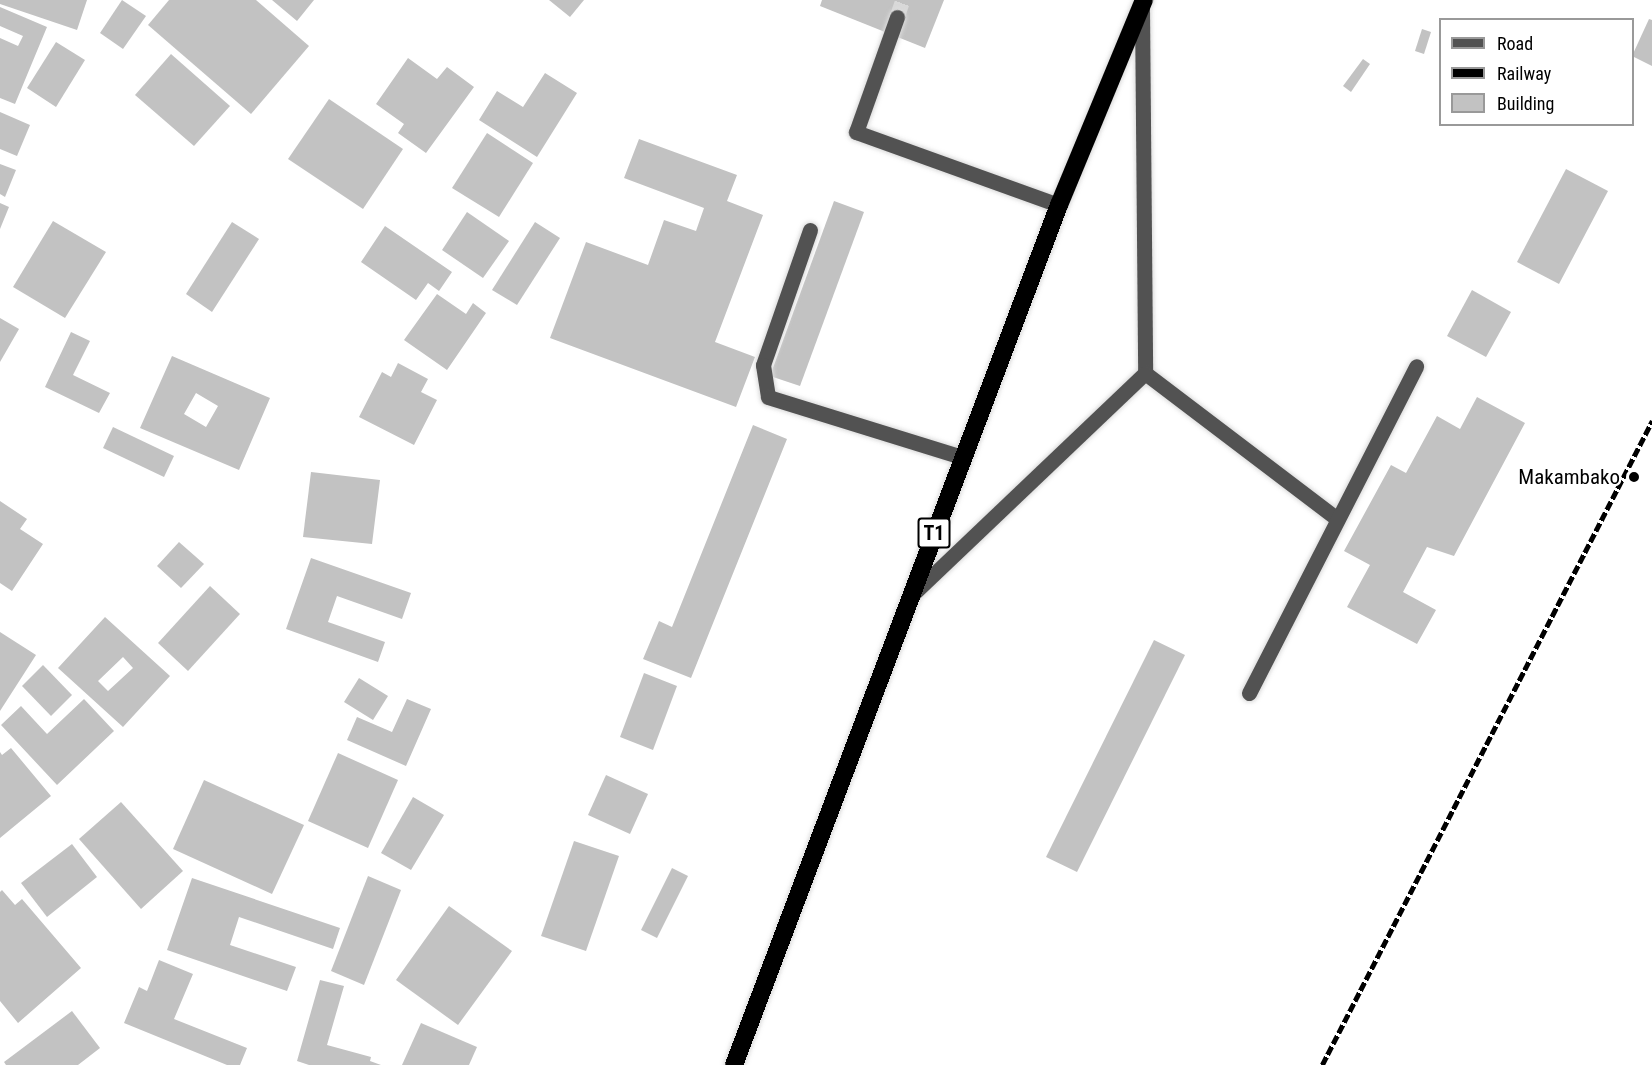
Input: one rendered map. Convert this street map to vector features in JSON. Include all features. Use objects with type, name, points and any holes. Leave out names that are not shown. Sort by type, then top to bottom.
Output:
[{"type":"highway","name":"T1","points":[[734,1065],[962,457],[1059,204],[1141,1]]},
{"type":"street","points":[[910,596],[1145,373],[1141,1]]},
{"type":"street","points":[[897,17],[856,132],[1059,204]]},
{"type":"street","points":[[810,230],[763,365],[768,397],[962,457]]},
{"type":"street","points":[[1249,693],[1416,366]]},
{"type":"street","points":[[1145,373],[1337,519]]},
{"type":"building","points":[[0,0],[87,0],[77,30],[0,4]]},
{"type":"building","points":[[122,0],[146,16],[123,49],[100,33]]},
{"type":"building","points":[[169,0],[256,0],[309,46],[251,114],[148,25]]},
{"type":"building","points":[[272,0],[314,0],[297,21]]},
{"type":"building","points":[[549,0],[584,0],[570,17]]},
{"type":"building","points":[[822,0],[944,0],[925,48],[820,6]]},
{"type":"building","points":[[0,7],[47,27],[15,104],[0,98],[0,38],[18,46],[23,36],[0,26]]},
{"type":"building","points":[[1649,19],[1652,20],[1652,66],[1634,57],[1634,52]]},
{"type":"building","points":[[1422,29],[1431,32],[1424,54],[1415,51]]},
{"type":"building","points":[[56,42],[85,60],[56,107],[27,88]]},
{"type":"building","points":[[171,54],[230,106],[194,146],[135,95]]},
{"type":"building","points":[[408,58],[437,79],[447,67],[474,87],[426,153],[398,133],[404,124],[376,104]]},
{"type":"building","points":[[1363,59],[1370,64],[1351,92],[1343,86]]},
{"type":"building","points":[[545,73],[577,93],[537,157],[479,120],[497,91],[523,107]]},
{"type":"building","points":[[329,99],[403,149],[363,209],[288,159]]},
{"type":"building","points":[[0,112],[30,125],[17,156],[0,149]]},
{"type":"building","points":[[487,133],[533,163],[499,217],[452,188]]},
{"type":"building","points":[[639,139],[737,175],[727,201],[763,215],[715,342],[755,357],[736,407],[550,338],[586,242],[648,265],[664,220],[696,231],[704,208],[624,178]]},
{"type":"building","points":[[0,164],[16,170],[5,197],[0,194]]},
{"type":"building","points":[[1566,169],[1608,191],[1559,284],[1517,262]]},
{"type":"building","points":[[834,201],[864,212],[800,386],[770,376]]},
{"type":"building","points":[[0,203],[9,207],[0,229]]},
{"type":"building","points":[[467,212],[509,241],[483,278],[442,250]]},
{"type":"building","points":[[53,221],[106,252],[65,318],[13,287]]},
{"type":"building","points":[[232,222],[259,239],[212,312],[186,294]]},
{"type":"building","points":[[535,222],[560,238],[517,305],[492,290]]},
{"type":"building","points":[[385,226],[452,272],[439,291],[428,283],[416,300],[361,262]]},
{"type":"building","points":[[1472,290],[1511,312],[1486,357],[1447,336]]},
{"type":"building","points":[[437,294],[466,314],[473,303],[486,313],[447,370],[404,340]]},
{"type":"building","points":[[0,318],[19,329],[0,362]]},
{"type":"building","points":[[71,332],[90,341],[73,375],[110,393],[99,413],[45,387]]},
{"type":"building","points":[[172,356],[270,398],[239,470],[140,428]],"holes":[[[196,393],[218,406],[206,427],[184,414]]]},
{"type":"building","points":[[398,363],[428,379],[421,392],[437,400],[414,445],[359,417],[382,372],[391,377]]},
{"type":"building","name":"Makambako","points":[[1477,397],[1525,423],[1454,556],[1427,547],[1403,592],[1436,610],[1417,644],[1347,607],[1370,565],[1344,551],[1391,465],[1406,473],[1437,416],[1460,429]]},
{"type":"building","points":[[753,425],[787,439],[691,678],[643,659],[659,621],[672,627]]},
{"type":"building","points":[[113,427],[174,456],[164,477],[103,448]]},
{"type":"building","points":[[311,472],[380,480],[372,544],[303,537]]},
{"type":"building","points":[[0,501],[27,519],[20,529],[43,544],[12,591],[0,583]]},
{"type":"building","points":[[179,542],[204,564],[181,588],[157,566]]},
{"type":"building","points":[[311,558],[411,593],[402,619],[337,596],[328,622],[385,642],[378,662],[286,629]]},
{"type":"building","points":[[210,586],[240,614],[188,671],[158,643]]},
{"type":"building","points":[[105,617],[170,676],[123,727],[58,668]],"holes":[[[123,657],[133,668],[108,691],[98,681]]]},
{"type":"building","points":[[0,632],[36,655],[0,711]]},
{"type":"building","points":[[1154,640],[1185,655],[1077,872],[1046,857]]},
{"type":"building","points":[[43,665],[72,695],[51,716],[22,686]]},
{"type":"building","points":[[644,673],[677,686],[653,750],[620,737]]},
{"type":"building","points":[[359,678],[388,696],[373,720],[344,702]]},
{"type":"building","points":[[84,699],[114,731],[57,785],[1,725],[21,706],[47,734]]},
{"type":"building","points":[[407,699],[431,709],[406,766],[347,740],[357,717],[392,732]]},
{"type":"building","points":[[11,748],[51,796],[0,838],[0,752],[2,755]]},
{"type":"building","points":[[338,753],[398,780],[368,848],[308,821]]},
{"type":"building","points":[[606,775],[648,794],[630,834],[588,815]]},
{"type":"building","points":[[204,780],[304,825],[272,894],[173,849]]},
{"type":"building","points":[[413,797],[444,815],[411,870],[381,853]]},
{"type":"building","points":[[121,802],[183,871],[141,909],[79,839]]},
{"type":"building","points":[[574,841],[619,856],[586,951],[541,936]]},
{"type":"building","points":[[72,844],[97,877],[47,917],[21,883]]},
{"type":"building","points":[[672,868],[688,876],[657,938],[641,930]]},
{"type":"building","points":[[368,876],[401,890],[364,985],[331,971]]},
{"type":"building","points":[[192,878],[340,928],[333,949],[239,917],[230,945],[296,967],[287,991],[167,950]]},
{"type":"building","points":[[2,890],[15,905],[22,899],[81,968],[18,1023],[0,1001],[0,892]]},
{"type":"building","points":[[449,906],[512,951],[458,1025],[396,980]]},
{"type":"building","points":[[159,960],[193,974],[174,1019],[247,1048],[240,1065],[227,1065],[124,1023],[139,987],[147,991]]},
{"type":"building","points":[[320,980],[344,986],[327,1045],[371,1057],[370,1061],[381,1065],[309,1065],[297,1061]]},
{"type":"building","points":[[72,1011],[100,1048],[78,1065],[6,1065],[4,1062]]},
{"type":"building","points":[[421,1023],[477,1047],[469,1065],[402,1065]]},
{"type":"tunnel","points":[[897,17],[903,0]]},
{"type":"railway","points":[[1322,1065],[1652,421]]},
{"type":"place","name":"Makambako","points":[[1634,477]]}]
